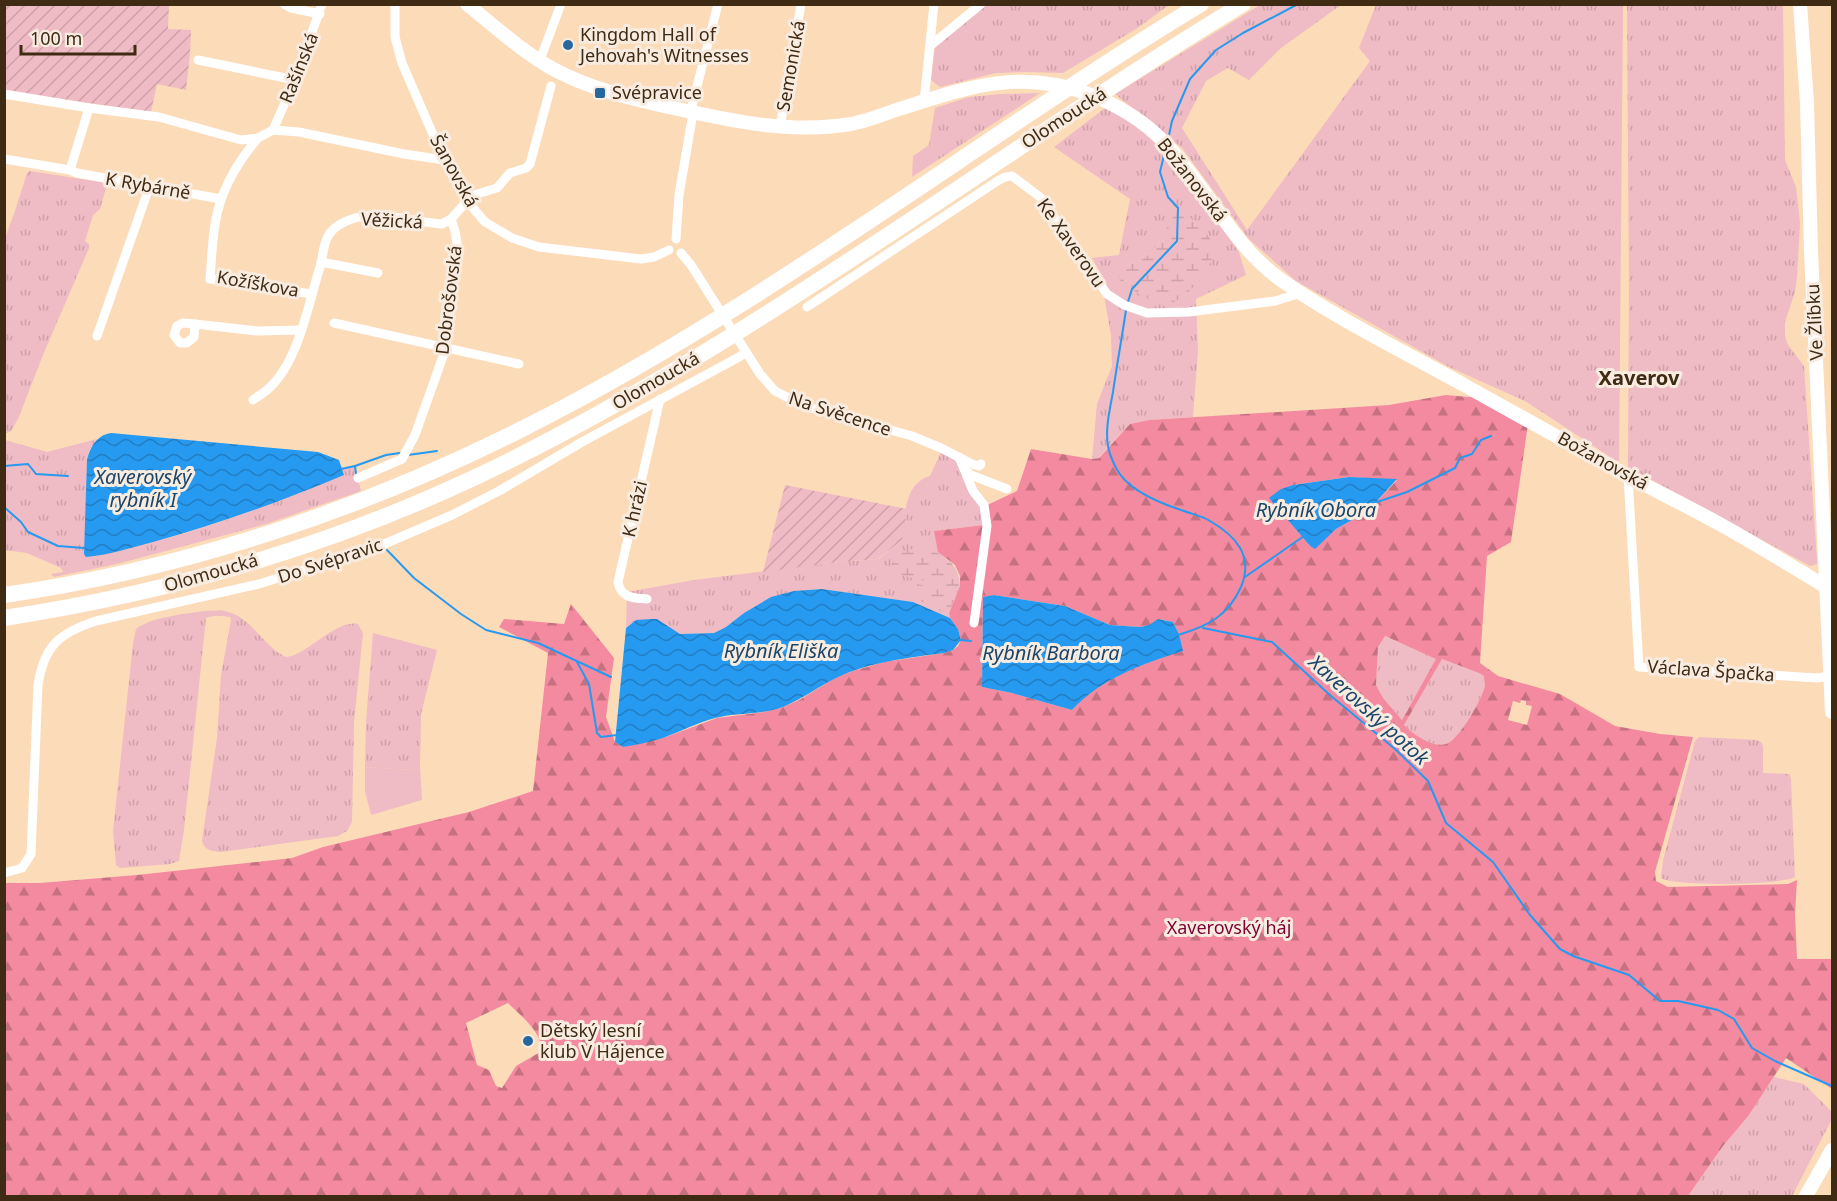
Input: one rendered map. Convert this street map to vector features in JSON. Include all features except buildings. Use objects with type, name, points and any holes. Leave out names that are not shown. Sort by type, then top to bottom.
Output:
[{"type":"highway","name":"Olomoucká","points":[[4,596],[166,563],[248,540],[339,509],[400,485],[523,429],[670,348],[759,293],[1115,58],[1201,4]]},
{"type":"highway","name":"Olomoucká","points":[[4,618],[160,588],[255,562],[346,531],[478,476],[620,403],[702,354],[1243,4]]},
{"type":"street","points":[[284,4],[291,8],[321,9]]},
{"type":"street","name":"Šanovská","points":[[395,4],[395,37],[400,54],[444,159],[467,201],[485,222],[512,238],[539,247],[641,259],[654,257],[669,250]]},
{"type":"street","points":[[540,60],[561,4]]},
{"type":"street","points":[[681,253],[675,255],[669,250],[670,242],[676,239],[679,195],[692,106],[718,4]]},
{"type":"street","name":"Semonická","points":[[780,127],[801,4]]},
{"type":"street","points":[[924,102],[934,4]]},
{"type":"street","points":[[930,46],[981,4]]},
{"type":"street","name":"Ve Žlíbku","points":[[1800,4],[1833,711]]},
{"type":"street","name":"Božanovská","points":[[473,7],[540,60],[561,72],[610,92],[692,112],[760,125],[811,128],[854,124],[964,89],[994,83],[1024,81],[1078,90],[1107,102],[1131,115],[1166,144],[1248,250],[1278,277],[1301,293],[1628,476],[1728,528],[1826,587]]},
{"type":"street","name":"Rašínská","points":[[273,130],[295,80],[321,9]]},
{"type":"street","points":[[198,60],[295,80]]},
{"type":"street","points":[[467,201],[497,188],[510,172],[526,168],[530,164],[551,86]]},
{"type":"street","points":[[4,94],[159,117],[241,140],[258,138],[273,130],[299,132],[404,154],[444,159]]},
{"type":"street","points":[[70,170],[89,108]]},
{"type":"street","points":[[222,199],[241,158],[258,138]]},
{"type":"street","name":"K Rybárně","points":[[4,159],[222,199]]},
{"type":"street","name":"Ke Xaverovu","points":[[807,307],[999,180],[1012,176],[1040,197],[1107,294],[1127,306],[1147,312],[1189,312],[1275,301],[1301,293]]},
{"type":"street","points":[[97,336],[150,186]]},
{"type":"street","name":"Kožíškova","points":[[222,199],[216,222],[210,279],[312,294]]},
{"type":"street","name":"Dobrošovská","points":[[358,478],[402,459],[415,435],[446,348],[457,243],[451,219],[467,201]]},
{"type":"street","name":"Věžická","points":[[253,400],[269,388],[280,375],[293,352],[328,236],[335,228],[348,220],[364,216],[442,224],[451,219]]},
{"type":"street","name":"Na Svěcence","points":[[676,239],[684,244],[681,253],[691,265],[743,348],[775,391],[794,402],[912,436],[976,466],[981,464]]},
{"type":"street","points":[[321,262],[378,273]]},
{"type":"street","points":[[334,322],[519,364]]},
{"type":"street","points":[[195,324],[257,331],[301,330]]},
{"type":"street","name":"Do Svépravic","points":[[5,873],[22,868],[31,854],[38,685],[43,662],[52,645],[59,638],[69,631],[96,621],[259,584],[375,549],[462,510],[739,357],[743,348]]},
{"type":"street","name":"K hrázi","points":[[647,599],[625,595],[618,582],[660,399]]},
{"type":"street","points":[[959,457],[974,491],[984,505],[987,526],[974,623]]},
{"type":"street","points":[[964,469],[971,475],[1007,489]]},
{"type":"street","name":"Václava Špačka","points":[[1628,476],[1639,667],[1816,678],[1830,676]]},
{"type":"street","points":[[1806,1197],[1833,1150]]},
{"type":"green space","points":[[4,5],[169,5],[168,29],[191,30],[186,90],[157,84],[151,112],[5,91]]},
{"type":"green space","points":[[986,5],[1169,5],[1136,29],[1063,73],[996,73],[940,87],[931,80],[935,47]]},
{"type":"green space","points":[[1260,5],[1341,5],[1281,48],[1249,80],[1228,68],[1206,81],[1182,128],[1247,230],[1370,61],[1359,48],[1376,5],[1623,5],[1619,461],[1525,401],[1449,367],[1296,281],[1249,239],[1182,148],[1115,94]]},
{"type":"green space","points":[[1627,5],[1783,5],[1785,160],[1796,187],[1800,223],[1797,277],[1795,292],[1785,322],[1785,336],[1788,345],[1804,366],[1817,564],[1810,566],[1628,467]]},
{"type":"green space","points":[[971,46],[976,63],[950,70],[945,53]]},
{"type":"green space","points":[[1040,93],[912,177],[913,156],[929,145],[935,108],[969,97]]},
{"type":"green space","points":[[1109,105],[1149,134],[1182,170],[1239,252],[1246,275],[1196,299],[1198,351],[1193,417],[1149,420],[1130,424],[1098,458],[1092,459],[1097,404],[1112,366],[1111,336],[1103,289],[1107,284],[1092,258],[1119,255],[1130,199],[1054,147]],"holes":[[[1178,209],[1141,295],[1119,279],[1119,275],[1124,267],[1151,253]]]},
{"type":"green space","points":[[30,171],[100,182],[106,188],[100,209],[93,215],[85,241],[89,244],[89,248],[18,419],[11,431],[7,433],[4,432],[5,238],[27,173]]},
{"type":"green space","points":[[1178,208],[1207,234],[1213,245],[1213,252],[1206,271],[1191,289],[1175,301],[1161,303],[1136,292],[1119,279],[1118,275],[1124,267],[1151,253]]},
{"type":"green space","name":"Xaverovský háj","points":[[1446,395],[1480,398],[1528,424],[1511,542],[1487,556],[1480,663],[1498,676],[1560,694],[1615,726],[1693,737],[1655,872],[1656,881],[1668,887],[1788,884],[1797,880],[1795,914],[1797,959],[1832,959],[1832,1089],[1786,1058],[1749,1115],[1723,1146],[1688,1196],[5,1196],[4,883],[40,883],[137,875],[292,858],[323,847],[469,812],[533,791],[548,653],[499,627],[504,619],[564,624],[571,604],[614,658],[606,717],[615,742],[623,747],[663,738],[717,718],[781,708],[801,699],[835,678],[853,671],[884,662],[953,650],[961,640],[949,613],[960,586],[960,576],[955,565],[938,552],[934,531],[984,525],[981,508],[1017,491],[1031,449],[1092,459],[1099,458],[1130,424],[1149,420],[1389,405]],"holes":[[[1349,477],[1397,480],[1368,511],[1336,529],[1315,548],[1310,546],[1270,499],[1293,485]],[[994,595],[1065,606],[1110,625],[1140,627],[1149,625],[1158,619],[1173,622],[1179,634],[1182,651],[1123,673],[1096,689],[1072,710],[982,687],[983,598]],[[1385,636],[1436,659],[1402,720],[1383,698],[1376,685],[1378,647]],[[1442,659],[1484,676],[1485,686],[1479,700],[1463,727],[1451,741],[1441,745],[1429,742],[1404,725]],[[1521,700],[1526,701],[1526,705],[1532,706],[1527,725],[1508,720],[1513,701],[1520,703]],[[508,1003],[534,1031],[542,1051],[516,1066],[502,1088],[496,1086],[489,1070],[477,1065],[466,1023]]]},
{"type":"green space","points":[[97,439],[89,451],[87,460],[85,556],[144,544],[221,522],[344,475],[342,469],[355,466],[361,491],[266,524],[117,564],[54,577],[51,574],[63,572],[61,568],[27,553],[5,550],[5,440],[47,452]]},
{"type":"green space","points":[[941,452],[956,461],[981,508],[985,525],[934,531],[960,586],[949,613],[950,618],[913,602],[822,589],[794,591],[744,613],[714,633],[680,634],[636,620],[626,628],[627,592],[694,580],[879,559],[902,540],[905,511],[910,493],[921,480],[930,476]]},
{"type":"green space","points":[[785,485],[907,509],[902,540],[878,559],[763,572]]},
{"type":"green space","points":[[922,547],[943,556],[953,565],[957,571],[960,586],[955,588],[896,574],[891,566],[896,557],[908,550]]},
{"type":"green space","points":[[917,584],[956,594],[949,613],[915,599]]},
{"type":"green space","points":[[204,611],[222,611],[242,618],[270,646],[286,657],[302,651],[340,627],[358,624],[363,633],[354,722],[352,822],[347,831],[338,836],[221,852],[205,847],[202,841],[217,738],[221,675],[231,620],[230,617],[211,616],[206,618],[179,861],[170,864],[120,868],[116,865],[113,831],[136,629],[159,619]]},
{"type":"green space","points":[[373,633],[437,650],[421,714],[420,767],[412,770],[365,767]]},
{"type":"green space","points":[[1384,636],[1437,659],[1402,720],[1383,698],[1376,685],[1378,647]]},
{"type":"green space","points":[[1442,659],[1484,676],[1485,686],[1475,709],[1463,727],[1451,741],[1441,745],[1423,739],[1404,725]]},
{"type":"green space","points":[[1699,737],[1757,740],[1763,746],[1763,773],[1789,774],[1795,877],[1770,882],[1728,884],[1686,883],[1661,878],[1663,860],[1695,741]]},
{"type":"green space","points":[[365,767],[412,770],[420,767],[422,800],[371,815],[365,791]]},
{"type":"green space","points":[[1774,1077],[1804,1084],[1832,1112],[1832,1119],[1792,1196],[1688,1196],[1723,1146],[1749,1115]]},
{"type":"water","name":"Xaverovský rybník I","points":[[111,433],[318,452],[339,460],[344,475],[202,528],[120,551],[86,557],[84,554],[87,460],[95,442]]},
{"type":"water","name":"Rybník Obora","points":[[1349,477],[1397,479],[1368,511],[1336,529],[1315,549],[1269,498],[1281,489],[1293,485]]},
{"type":"water","name":"Rybník Eliška","points":[[822,589],[913,602],[950,618],[958,629],[961,640],[953,650],[944,653],[888,661],[862,668],[775,710],[715,718],[663,738],[623,747],[615,742],[626,628],[636,620],[657,619],[680,634],[714,633],[771,597],[794,591]]},
{"type":"water","name":"Rybník Barbora","points":[[994,595],[1065,606],[1110,625],[1140,627],[1149,625],[1158,619],[1173,622],[1183,651],[1123,673],[1096,689],[1072,710],[982,687],[983,597]]},
{"type":"waterway","points":[[1168,140],[1172,121],[1190,79],[1216,50],[1298,4]]},
{"type":"waterway","points":[[1127,305],[1132,289],[1177,241],[1178,208],[1168,197],[1160,172],[1165,151]]},
{"type":"waterway","points":[[1126,310],[1107,425],[1108,446],[1115,466],[1128,483],[1146,495],[1204,518],[1228,533],[1244,556],[1245,566],[1241,587],[1230,605],[1208,624],[1178,635]]},
{"type":"waterway","points":[[1374,503],[1407,492],[1455,468],[1460,458],[1472,454],[1481,440],[1491,436]]},
{"type":"waterway","points":[[408,455],[437,451]]},
{"type":"waterway","points":[[355,466],[386,455],[400,453]]},
{"type":"waterway","points":[[4,466],[28,464],[36,474],[68,476]]},
{"type":"waterway","points":[[341,469],[355,466],[356,474]]},
{"type":"waterway","points":[[4,507],[21,522],[28,532],[58,546],[84,548]]},
{"type":"waterway","points":[[1245,577],[1304,536]]},
{"type":"waterway","points":[[387,550],[414,578],[486,630],[538,643],[611,677]]},
{"type":"waterway","name":"Xaverovský potok","points":[[1203,628],[1272,642],[1331,696],[1395,749],[1428,781],[1446,823],[1493,862],[1530,915],[1560,949],[1573,956],[1629,975],[1660,1001],[1678,1001],[1718,1010],[1734,1019],[1752,1048],[1775,1061],[1832,1086]]},
{"type":"waterway","points":[[959,640],[971,641]]},
{"type":"waterway","points":[[577,662],[589,684],[597,733],[601,737],[617,735]]},
{"type":"place","name":"Kingdom Hall of Jehovah's Witnesses","points":[[568,45]]},
{"type":"place","name":"Svépravice","points":[[600,93]]},
{"type":"place","name":"Dětský lesní klub V Hájence","points":[[528,1041]]},
{"type":"district","name":"Xaverov","points":[[1639,378]]}]
